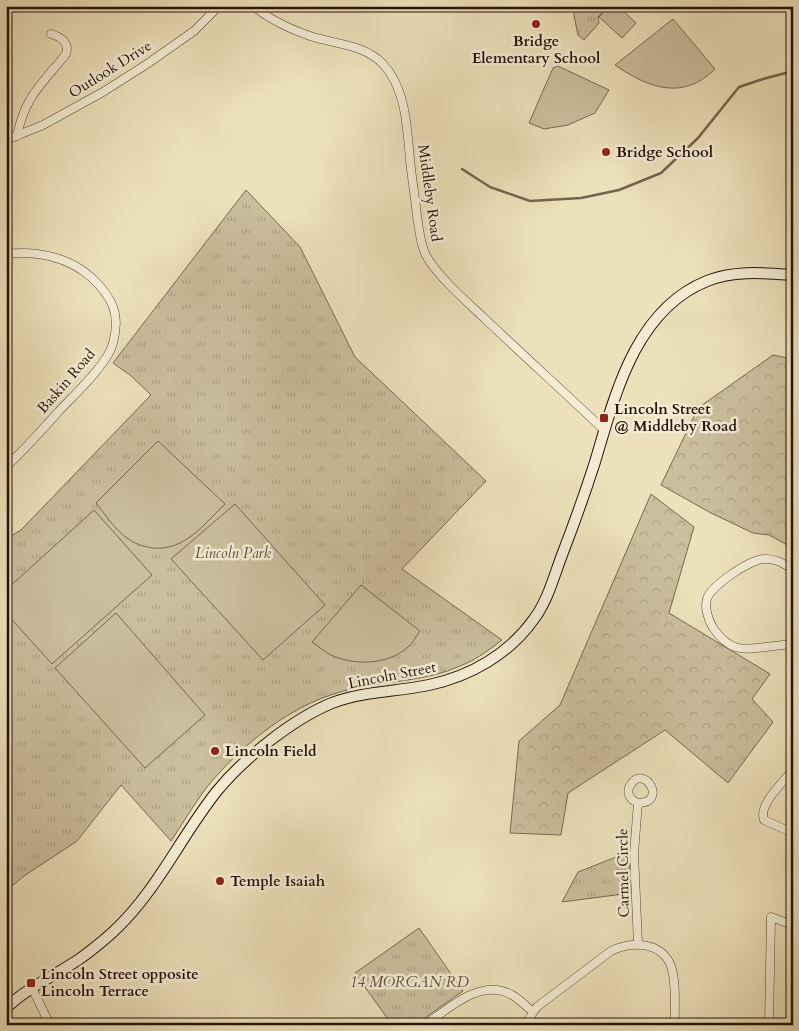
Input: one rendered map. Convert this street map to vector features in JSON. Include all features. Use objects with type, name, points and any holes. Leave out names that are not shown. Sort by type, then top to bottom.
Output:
[{"type":"street","name":"Outlook Drive","points":[[6,140],[60,116],[140,69],[194,31],[219,6]]},
{"type":"street","name":"Middleby Road","points":[[253,6],[286,26],[369,53],[384,64],[391,75],[404,107],[419,225],[424,252],[431,264],[467,302],[604,430]]},
{"type":"street","points":[[17,136],[25,107],[32,93],[66,54],[67,46],[65,42],[58,36],[51,34]]},
{"type":"street","name":"Baskin Road","points":[[6,254],[30,253],[54,257],[70,263],[86,273],[103,289],[114,306],[115,324],[113,344],[106,358],[86,383],[6,467]]},
{"type":"street","name":"Lincoln Street","points":[[6,1008],[32,988],[79,959],[115,930],[145,897],[218,790],[247,759],[291,726],[330,704],[376,692],[430,685],[465,674],[493,660],[512,644],[536,616],[548,593],[570,535],[612,406],[639,342],[650,324],[668,306],[698,285],[723,276],[748,273],[793,275]]},
{"type":"street","points":[[793,569],[778,561],[767,558],[757,560],[712,589],[707,599],[706,609],[710,623],[718,635],[734,648],[750,650],[793,644]]},
{"type":"street","points":[[793,770],[771,797],[762,816],[764,820],[793,832]]},
{"type":"street","name":"Carmel Circle","points":[[638,803],[634,853],[638,944]]},
{"type":"street","points":[[769,1025],[772,917],[793,925]]},
{"type":"street","points":[[526,1025],[532,1012],[611,951],[624,945],[638,944],[657,950],[671,966],[675,1025]]},
{"type":"street","points":[[32,988],[50,1025]]},
{"type":"street","points":[[424,1025],[467,996],[488,990],[511,994],[532,1012]]},
{"type":"green space","points":[[572,6],[608,6],[598,17],[599,23],[584,40],[578,35]]},
{"type":"green space","points":[[610,6],[618,6],[636,23],[622,38],[599,17]]},
{"type":"green space","points":[[673,19],[715,69],[703,79],[691,85],[665,88],[640,80],[615,65]]},
{"type":"green space","points":[[558,66],[609,90],[595,113],[568,125],[544,129],[529,123],[553,68]]},
{"type":"green space","name":"Lincoln Park","points":[[246,190],[300,247],[355,357],[486,481],[402,569],[502,640],[477,658],[448,671],[421,678],[352,689],[310,703],[291,714],[254,740],[221,771],[202,793],[171,841],[121,785],[77,841],[24,876],[6,891],[6,539],[21,530],[151,395],[130,375],[113,363]]},
{"type":"green space","points":[[773,355],[793,359],[793,548],[769,535],[753,533],[711,513],[661,485],[698,408]]},
{"type":"green space","points":[[158,441],[225,504],[201,528],[184,541],[164,548],[152,548],[142,546],[123,535],[96,503]]},
{"type":"green space","points":[[651,494],[694,527],[669,613],[770,674],[752,699],[773,722],[728,783],[665,730],[568,793],[561,835],[510,833],[519,741],[560,705]]},
{"type":"green space","points":[[235,504],[325,605],[263,660],[171,559]]},
{"type":"green space","points":[[94,510],[152,575],[52,664],[6,613],[6,590]]},
{"type":"green space","points":[[361,585],[420,631],[408,647],[400,653],[371,662],[350,661],[331,655],[312,642]]},
{"type":"green space","points":[[116,613],[205,715],[145,768],[55,668]]},
{"type":"green space","points":[[629,852],[631,893],[562,902],[578,872]]},
{"type":"green space","name":"14 MORGAN RD","points":[[419,928],[463,991],[415,1025],[392,1025],[355,973]]},
{"type":"waterway","points":[[462,169],[490,187],[530,201],[581,198],[619,190],[661,173],[698,138],[739,87],[793,71]]},
{"type":"place","name":"Bridge Elementary School","points":[[536,24]]},
{"type":"place","name":"Bridge School","points":[[606,152]]},
{"type":"place","name":"Lincoln Street @ Middleby Road","points":[[604,418]]},
{"type":"place","name":"Lincoln Field","points":[[215,751]]},
{"type":"place","name":"Temple Isaiah","points":[[220,881]]},
{"type":"place","name":"Lincoln Street opposite Lincoln Terrace","points":[[31,983]]}]
